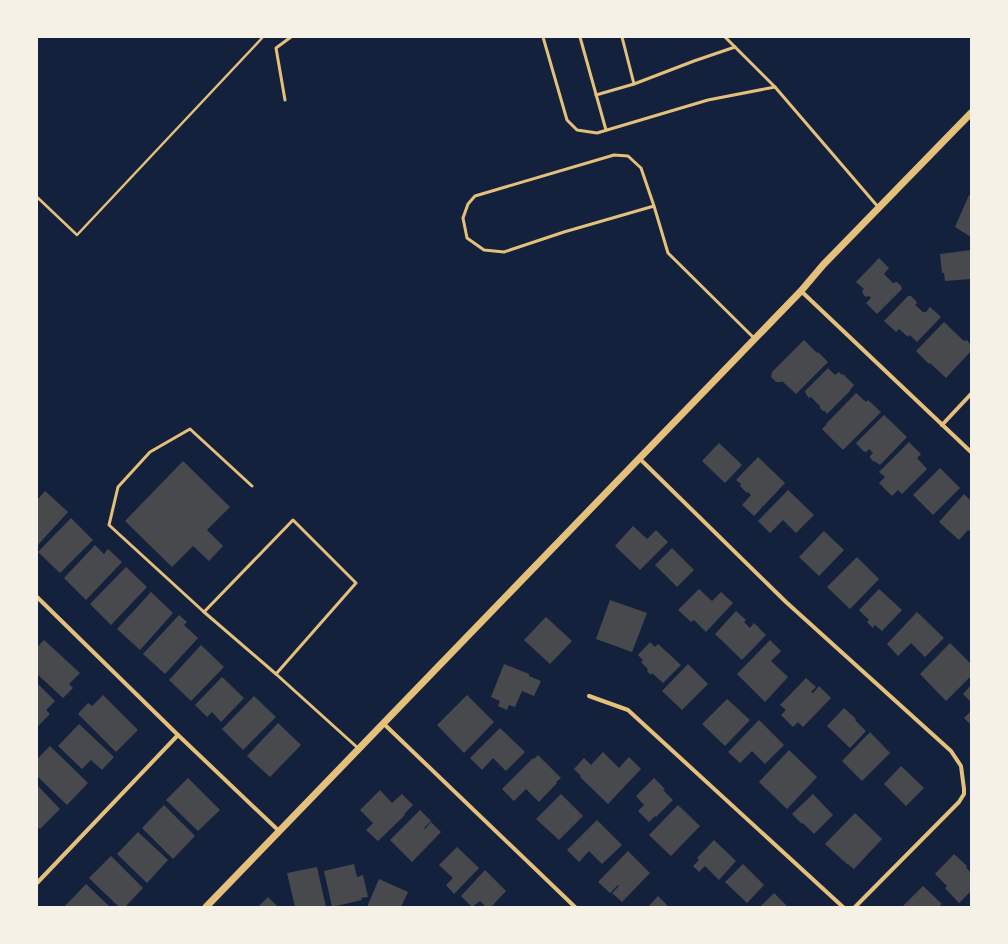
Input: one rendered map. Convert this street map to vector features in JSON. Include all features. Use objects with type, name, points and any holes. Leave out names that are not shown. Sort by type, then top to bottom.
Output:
[{"type":"street","points":[[206,907],[755,339],[801,291],[823,265],[971,113]]},
{"type":"street","points":[[801,291],[971,452]]},
{"type":"street","points":[[942,425],[971,394]]},
{"type":"street","points":[[639,458],[786,602],[951,751],[961,766],[964,794],[959,802],[855,907]]},
{"type":"street","points":[[37,598],[279,831]]},
{"type":"street","points":[[590,696],[628,710],[843,907]]},
{"type":"street","points":[[384,724],[575,907]]},
{"type":"street","points":[[37,883],[178,735]]},
{"type":"lane","points":[[285,100],[276,48],[291,37]]},
{"type":"lane","points":[[543,37],[567,120],[577,130],[597,133],[708,100],[775,87]]},
{"type":"lane","points":[[580,37],[606,130]]},
{"type":"lane","points":[[622,37],[634,84]]},
{"type":"lane","points":[[724,37],[775,87],[879,208]]},
{"type":"lane","points":[[596,95],[634,84],[735,47]]},
{"type":"lane","points":[[654,206],[564,232],[504,252],[484,250],[467,238],[463,218],[468,204],[475,196],[614,155],[628,156],[641,168],[654,206],[668,253],[755,339]]},
{"type":"lane","points":[[252,486],[190,429],[150,452],[118,487],[110,525],[204,612],[276,674],[358,749]]},
{"type":"lane","points":[[204,612],[293,520],[356,583],[276,674]]},
{"type":"path","points":[[37,197],[77,235],[263,37]]},
{"type":"building","points":[[969,195],[971,195],[971,237],[955,227]]},
{"type":"building","points":[[971,250],[971,279],[945,281],[944,273],[942,273],[940,254]]},
{"type":"building","points":[[879,258],[889,268],[884,274],[893,283],[897,282],[902,289],[877,314],[866,303],[871,298],[869,296],[866,297],[863,294],[862,291],[864,289],[856,282]]},
{"type":"building","points":[[908,296],[911,296],[916,301],[917,303],[915,305],[923,312],[926,312],[930,307],[941,317],[917,342],[910,335],[908,337],[899,329],[896,332],[884,321]]},
{"type":"building","points":[[944,322],[964,341],[967,340],[971,346],[971,351],[946,378],[916,351]]},
{"type":"building","points":[[804,340],[828,362],[796,394],[782,381],[776,382],[771,377],[772,372]]},
{"type":"building","points":[[828,368],[835,375],[839,372],[842,375],[843,374],[854,385],[827,414],[811,397],[809,398],[805,391]]},
{"type":"building","points":[[856,393],[866,402],[868,400],[881,412],[843,450],[822,429]]},
{"type":"building","points":[[884,415],[907,437],[880,465],[870,458],[873,453],[869,449],[866,452],[863,451],[856,443]]},
{"type":"building","points":[[909,442],[921,454],[917,458],[927,469],[902,494],[898,490],[892,496],[879,483],[885,477],[879,472]]},
{"type":"building","points":[[719,443],[742,465],[725,483],[702,461]]},
{"type":"building","points":[[758,457],[785,483],[754,516],[742,505],[751,495],[740,486],[741,484],[736,480]]},
{"type":"building","points":[[183,461],[230,507],[207,530],[223,546],[209,561],[193,546],[172,567],[125,521]]},
{"type":"building","points":[[940,468],[960,488],[933,515],[913,495]]},
{"type":"building","points":[[788,490],[814,515],[796,533],[783,520],[770,533],[758,521]]},
{"type":"building","points":[[45,491],[68,512],[37,546],[37,500]]},
{"type":"building","points":[[964,494],[970,500],[971,498],[971,530],[968,530],[959,540],[939,522]]},
{"type":"building","points":[[71,518],[93,540],[60,573],[38,552]]},
{"type":"building","points":[[633,526],[647,539],[656,530],[668,542],[640,570],[615,546]]},
{"type":"building","points":[[824,531],[844,550],[819,576],[799,557]]},
{"type":"building","points":[[95,545],[104,554],[108,549],[122,562],[86,600],[64,578]]},
{"type":"building","points":[[672,548],[694,570],[677,587],[655,565]]},
{"type":"building","points":[[857,557],[879,579],[850,609],[827,587]]},
{"type":"building","points":[[126,567],[147,587],[111,625],[90,604]]},
{"type":"building","points":[[699,589],[712,601],[721,592],[733,603],[706,632],[694,620],[691,622],[678,610]]},
{"type":"building","points":[[879,589],[902,610],[882,631],[875,625],[873,628],[867,622],[869,620],[859,610]]},
{"type":"building","points":[[151,592],[173,613],[140,650],[117,629]]},
{"type":"building","points":[[610,600],[647,613],[632,652],[596,639]]},
{"type":"building","points":[[736,611],[746,620],[744,622],[750,628],[754,623],[766,635],[742,660],[715,634]]},
{"type":"building","points":[[917,612],[944,638],[925,657],[911,643],[898,656],[887,644]]},
{"type":"building","points":[[179,615],[187,622],[184,625],[198,638],[165,674],[143,654]]},
{"type":"building","points":[[546,617],[572,641],[550,664],[524,640]]},
{"type":"building","points":[[44,640],[80,673],[69,684],[73,688],[63,698],[37,674],[37,647]]},
{"type":"building","points":[[770,640],[781,651],[771,661],[788,677],[765,702],[737,674]]},
{"type":"building","points":[[650,642],[655,647],[658,644],[681,665],[663,683],[652,673],[651,675],[647,671],[648,669],[641,662],[643,660],[638,655]]},
{"type":"building","points":[[950,643],[971,664],[971,676],[946,701],[920,674]]},
{"type":"building","points":[[201,645],[224,667],[191,701],[169,680]]},
{"type":"building","points":[[504,664],[529,674],[529,676],[541,681],[534,696],[522,691],[515,707],[509,705],[507,710],[498,706],[500,701],[491,697]]},
{"type":"building","points":[[688,664],[708,684],[682,710],[662,691]]},
{"type":"building","points":[[222,677],[244,698],[221,722],[212,712],[207,717],[195,705]]},
{"type":"building","points":[[806,678],[816,687],[811,692],[813,693],[819,686],[831,698],[803,727],[798,722],[793,727],[781,715],[786,710],[780,705]]},
{"type":"building","points":[[37,683],[55,701],[46,710],[50,714],[38,726],[37,725]]},
{"type":"building","points":[[971,685],[971,702],[963,694]]},
{"type":"building","points":[[103,695],[138,730],[116,752],[78,714],[88,703],[92,706]]},
{"type":"building","points":[[467,695],[494,722],[464,753],[437,725]]},
{"type":"building","points":[[254,696],[276,717],[243,750],[222,729]]},
{"type":"building","points":[[727,699],[750,720],[725,746],[702,724]]},
{"type":"building","points":[[844,708],[866,731],[850,748],[827,726]]},
{"type":"building","points":[[971,711],[971,725],[964,718]]},
{"type":"building","points":[[759,720],[784,745],[765,764],[752,751],[740,763],[728,752]]},
{"type":"building","points":[[278,723],[301,745],[270,777],[247,756]]},
{"type":"building","points":[[79,724],[114,757],[102,770],[91,760],[82,769],[58,746]]},
{"type":"building","points":[[500,728],[525,752],[506,771],[493,758],[482,770],[470,758]]},
{"type":"building","points":[[870,732],[890,753],[862,781],[842,761]]},
{"type":"building","points":[[50,746],[88,783],[67,805],[37,776],[37,759]]},
{"type":"building","points":[[789,750],[817,777],[787,809],[759,782]]},
{"type":"building","points":[[603,752],[619,768],[629,757],[641,769],[608,804],[580,777],[581,776],[574,769],[584,758],[591,765]]},
{"type":"building","points":[[538,755],[561,778],[539,802],[526,789],[514,801],[502,789],[533,758],[534,759]]},
{"type":"building","points":[[901,766],[924,788],[906,806],[884,784]]},
{"type":"building","points":[[188,778],[220,810],[198,831],[166,800]]},
{"type":"building","points":[[654,778],[673,800],[649,822],[638,811],[644,805],[636,796]]},
{"type":"building","points":[[37,785],[60,809],[40,829],[37,827]]},
{"type":"building","points":[[380,790],[392,803],[402,794],[413,805],[404,814],[405,815],[378,841],[366,830],[373,823],[360,810]]},
{"type":"building","points":[[561,794],[583,816],[559,840],[536,819]]},
{"type":"building","points":[[813,794],[833,815],[814,834],[792,814]]},
{"type":"building","points":[[164,805],[195,836],[173,859],[142,828]]},
{"type":"building","points":[[678,805],[700,826],[671,856],[649,835]]},
{"type":"building","points":[[420,810],[431,821],[424,828],[425,829],[431,822],[441,832],[412,862],[390,840]]},
{"type":"building","points":[[855,813],[882,839],[854,869],[825,844]]},
{"type":"building","points":[[597,820],[622,845],[602,864],[589,851],[579,862],[567,850]]},
{"type":"building","points":[[138,832],[168,860],[147,883],[117,854]]},
{"type":"building","points":[[714,840],[736,861],[719,880],[705,866],[699,872],[693,866],[699,860],[697,858]]},
{"type":"building","points":[[457,847],[479,868],[454,894],[446,885],[453,878],[439,865]]},
{"type":"building","points":[[628,851],[650,873],[622,902],[612,893],[619,886],[618,885],[610,893],[598,882]]},
{"type":"building","points":[[954,854],[967,866],[966,867],[971,873],[971,891],[959,903],[945,888],[947,886],[935,874]]},
{"type":"building","points":[[111,856],[143,888],[125,907],[119,907],[89,878]]},
{"type":"building","points":[[354,864],[357,877],[363,875],[368,897],[361,898],[362,900],[332,907],[324,871]]},
{"type":"building","points":[[743,864],[764,885],[747,903],[725,882]]},
{"type":"building","points":[[317,867],[326,907],[295,907],[287,873]]},
{"type":"building","points":[[485,870],[506,891],[491,907],[486,907],[480,901],[472,907],[461,896]]},
{"type":"building","points":[[379,879],[408,892],[401,907],[367,907]]},
{"type":"building","points":[[86,884],[110,907],[66,907],[65,906]]},
{"type":"building","points":[[923,886],[942,904],[940,905],[942,907],[903,906]]},
{"type":"building","points":[[774,893],[788,907],[760,907]]},
{"type":"building","points":[[658,896],[669,907],[648,907]]},
{"type":"building","points":[[268,897],[278,907],[258,907]]}]
